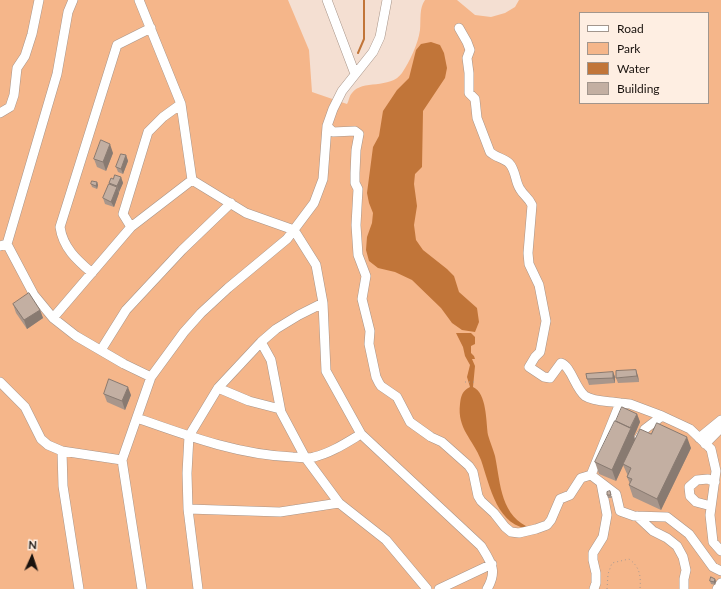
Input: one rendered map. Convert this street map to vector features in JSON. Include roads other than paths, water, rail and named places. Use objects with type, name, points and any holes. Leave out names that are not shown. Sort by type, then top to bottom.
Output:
[{"type":"street","points":[[0,113],[10,107],[14,95],[17,68],[25,56],[32,34],[39,0]]},
{"type":"street","points":[[73,0],[68,12],[57,74],[3,245],[34,295],[43,308],[53,318],[76,336],[124,364],[151,377]]},
{"type":"street","points":[[138,0],[151,28],[181,104],[192,180]]},
{"type":"street","points":[[327,0],[355,74]]},
{"type":"street","points":[[332,0],[332,13]]},
{"type":"street","points":[[142,589],[122,460],[151,377],[184,332],[201,313],[287,238],[314,203],[323,179],[327,126],[333,109],[342,91],[373,52],[380,37],[387,0]]},
{"type":"street","points":[[92,273],[73,256],[61,235],[60,227],[117,45],[151,28]]},
{"type":"street","points":[[459,28],[470,50],[467,58],[469,94],[475,98],[477,118],[490,152],[510,164],[520,189],[529,197],[532,205],[528,253],[529,264],[538,285],[546,321],[540,352],[529,367],[544,377],[550,378],[561,364],[565,365],[568,367],[574,382],[585,396],[590,399],[630,404],[662,416],[690,429],[711,449],[716,471],[715,482],[717,497],[711,506],[710,515],[713,542],[721,550]]},
{"type":"street","points":[[131,227],[123,214],[148,132],[163,117],[181,104]]},
{"type":"street","points":[[327,126],[333,132],[355,131],[359,134],[356,150],[355,173],[355,183],[358,190],[356,225],[358,255],[366,276],[362,299],[370,331],[369,344],[376,377],[381,386],[397,397],[410,422],[431,437],[442,442],[469,466],[473,472],[478,496],[505,527],[511,532],[519,533],[547,525],[551,520],[560,499],[570,495],[581,478],[590,475],[620,403]]},
{"type":"street","points":[[53,318],[131,227],[192,180]]},
{"type":"street","points":[[192,180],[246,213],[294,230],[316,265],[323,303],[326,371],[361,434],[480,546],[492,564],[491,582],[487,589]]},
{"type":"street","points":[[101,350],[126,310],[182,250],[231,204]]},
{"type":"street","points":[[198,589],[188,509],[189,436],[218,388],[261,342],[276,329],[298,315],[323,303]]},
{"type":"street","points":[[261,342],[271,360],[280,409],[305,457],[339,503],[386,540],[427,589]]},
{"type":"street","points":[[0,382],[25,408],[41,440],[48,445],[62,451],[122,460]]},
{"type":"street","points":[[218,388],[249,401],[280,409]]},
{"type":"street","points":[[635,448],[644,429],[662,416]]},
{"type":"street","points":[[137,418],[189,436],[251,453],[313,458],[333,450],[361,434]]},
{"type":"street","points":[[702,441],[721,420]]},
{"type":"street","points":[[702,441],[721,428]]},
{"type":"street","points":[[62,451],[63,486],[79,589]]},
{"type":"street","points":[[590,475],[616,494],[620,511]]},
{"type":"street","points":[[711,506],[696,502],[690,496],[689,487],[697,480],[708,479],[715,482]]},
{"type":"street","points":[[594,589],[596,573],[593,553],[603,537],[606,526],[606,513],[601,483]]},
{"type":"street","points":[[188,509],[280,512],[339,503]]},
{"type":"street","points":[[606,513],[620,511],[637,516],[667,517],[690,534],[712,567],[721,571]]},
{"type":"street","points":[[637,516],[653,531],[667,538],[677,546],[686,570],[684,589]]},
{"type":"street","points":[[439,589],[492,564]]},
{"type":"street","points":[[716,589],[721,583]]},
{"type":"water","points":[[431,42],[440,45],[444,53],[447,68],[445,78],[423,111],[422,167],[415,174],[414,184],[417,206],[414,225],[416,240],[423,250],[454,276],[459,292],[477,308],[479,322],[475,332],[462,330],[452,323],[441,308],[412,280],[395,272],[378,268],[369,261],[366,250],[367,237],[372,223],[373,213],[367,193],[373,147],[379,136],[383,111],[397,90],[409,78],[416,50],[421,44]]},
{"type":"water","points":[[456,333],[471,333],[475,337],[475,344],[471,346],[471,353],[475,359],[472,359],[475,366],[473,387],[478,390],[481,395],[485,408],[488,435],[495,456],[501,488],[508,508],[514,516],[521,523],[532,529],[520,527],[503,514],[492,493],[478,453],[463,427],[460,404],[462,394],[470,387],[467,377],[470,365]]},
{"type":"waterway","points":[[358,53],[364,39],[364,0]]}]
